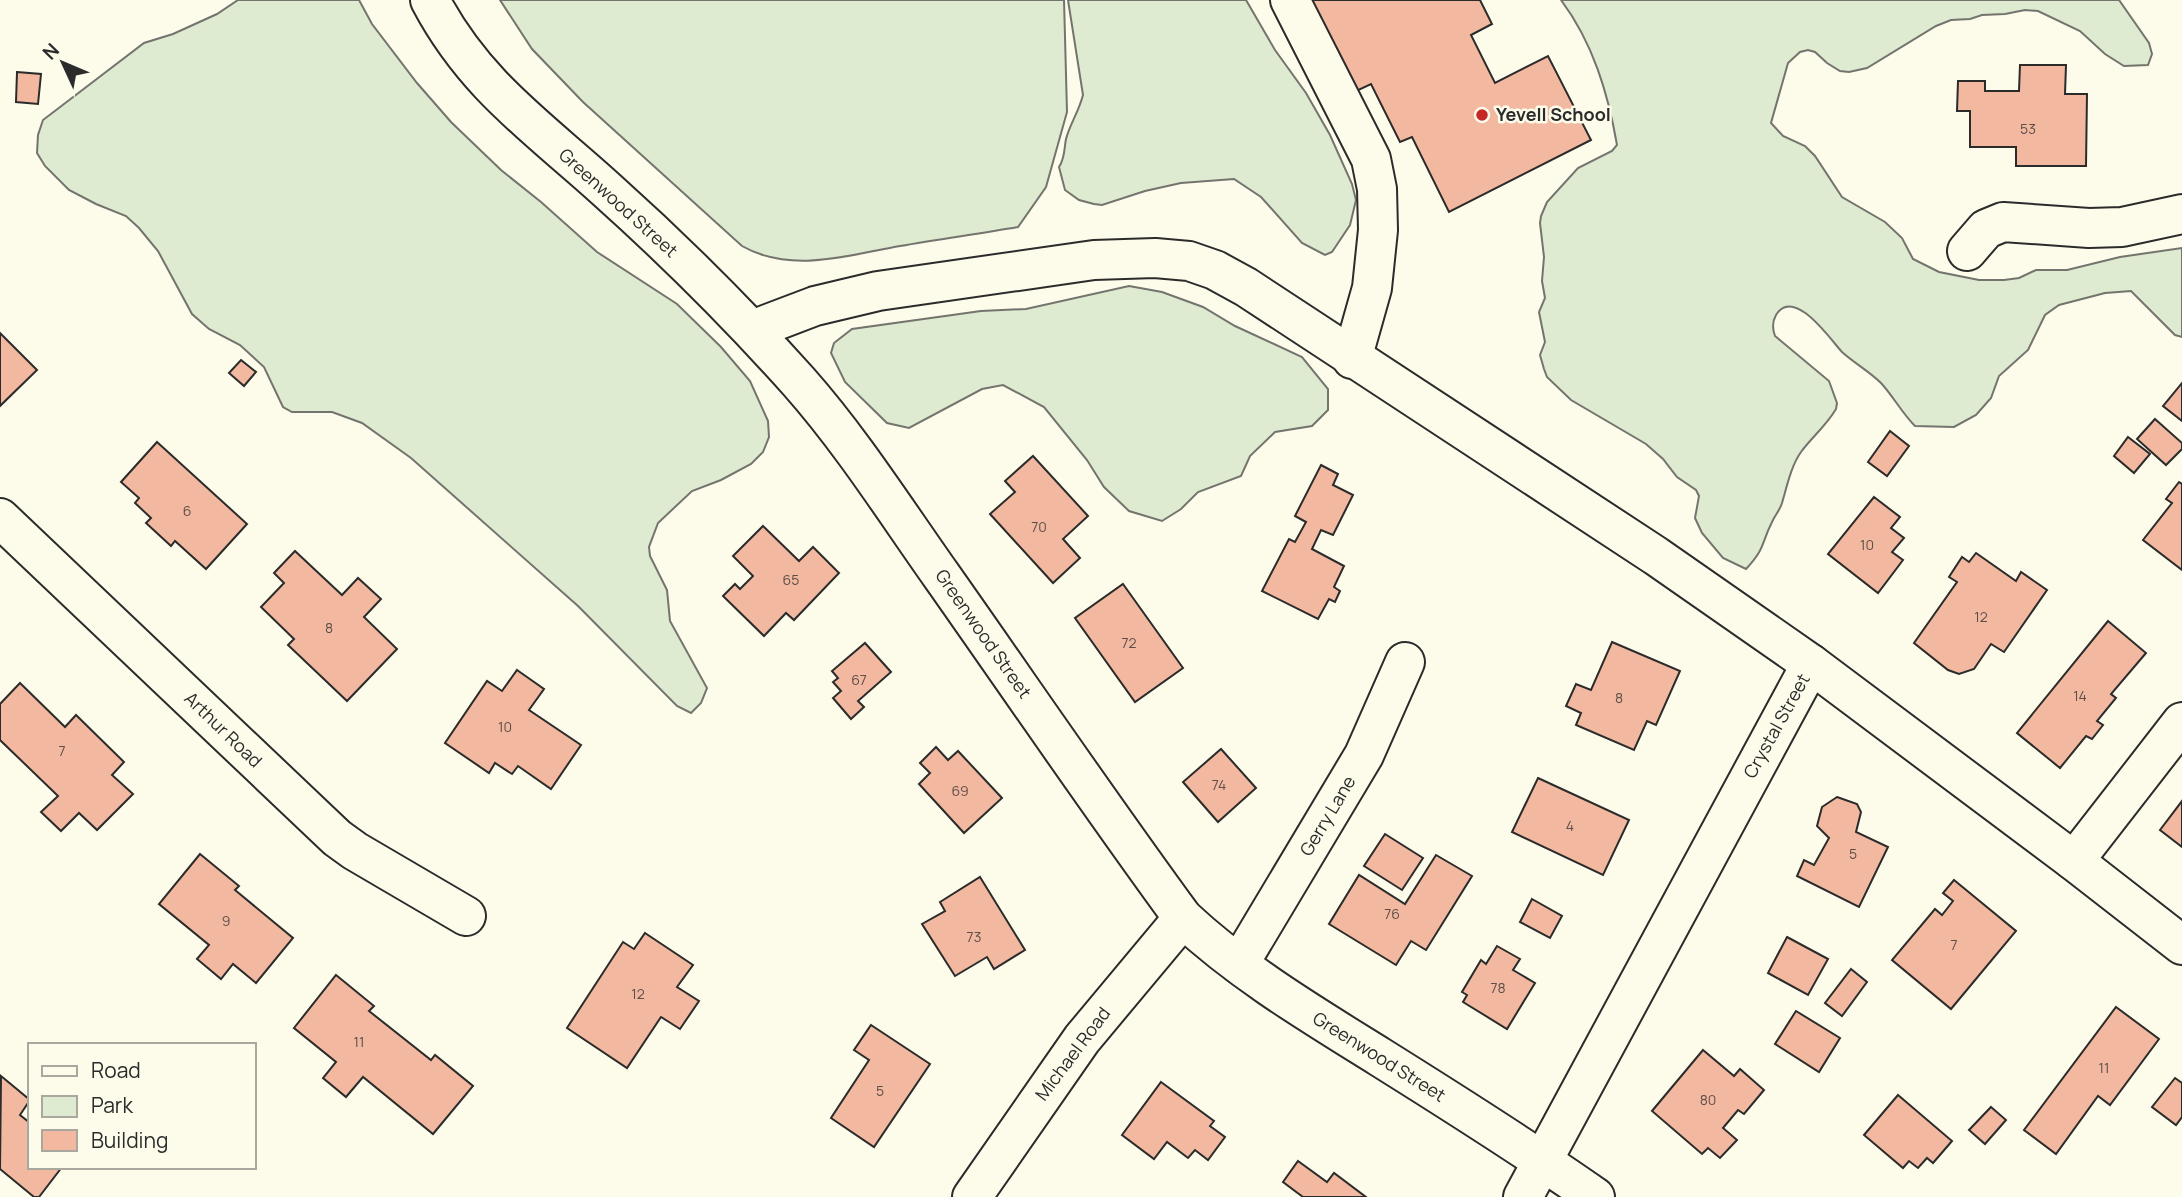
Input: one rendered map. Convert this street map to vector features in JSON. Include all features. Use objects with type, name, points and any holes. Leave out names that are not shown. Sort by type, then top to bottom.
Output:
[{"type":"street","name":"Greenwood Street","points":[[430,0],[462,53],[516,112],[624,205],[752,330],[819,405],[1183,918],[1208,941],[1283,997],[1595,1197]]},
{"type":"street","points":[[1290,0],[1371,159],[1377,189],[1378,230],[1373,288],[1352,359]]},
{"type":"street","points":[[1967,251],[1986,229],[2003,222],[2089,228],[2122,227],[2182,214]]},
{"type":"street","points":[[752,330],[815,306],[878,291],[1094,260],[1155,258],[1189,261],[1215,270],[1246,288],[1656,556],[1811,664]]},
{"type":"street","name":"Arthur Road","points":[[0,518],[348,848],[466,916]]},
{"type":"street","name":"Gerry Lane","points":[[1239,964],[1364,755],[1405,662]]},
{"type":"street","name":"Crystal Street","points":[[1523,1197],[1811,664],[2182,945]]},
{"type":"street","points":[[2074,861],[2182,722]]},
{"type":"street","name":"Michael Road","points":[[972,1197],[1082,1039],[1183,918]]},
{"type":"green space","points":[[238,0],[359,0],[372,24],[451,122],[501,170],[597,252],[677,304],[721,347],[750,381],[768,421],[769,437],[763,452],[751,464],[692,491],[658,523],[649,547],[650,556],[667,590],[670,621],[707,688],[701,703],[691,713],[677,706],[578,606],[411,458],[362,423],[332,412],[292,412],[283,407],[264,367],[240,345],[209,329],[192,314],[158,251],[139,228],[126,216],[69,190],[45,166],[37,153],[38,135],[43,120],[144,43],[173,34],[217,14]]},
{"type":"green space","points":[[500,0],[1064,0],[1067,112],[1046,187],[1018,227],[820,260],[780,259],[742,246],[583,102],[532,49]]},
{"type":"green space","points":[[1068,0],[1246,0],[1275,50],[1306,93],[1330,135],[1352,184],[1356,200],[1350,225],[1332,252],[1325,255],[1302,243],[1261,197],[1234,179],[1181,183],[1102,205],[1079,200],[1065,190],[1059,167],[1068,133],[1083,95]]},
{"type":"green space","points":[[1561,0],[2119,0],[2149,43],[2152,54],[2148,65],[2124,66],[2105,54],[2080,31],[2038,11],[1982,15],[1951,20],[1936,26],[1867,68],[1849,72],[1840,71],[1815,52],[1800,52],[1788,63],[1771,123],[1783,136],[1805,146],[1815,156],[1842,197],[1885,222],[1902,238],[1913,259],[1939,272],[1979,280],[2004,280],[2019,278],[2036,270],[2067,270],[2120,257],[2182,248],[2182,337],[2175,335],[2131,291],[2105,293],[2059,305],[2045,315],[2028,350],[1999,376],[1991,398],[1976,415],[1954,427],[1915,426],[1881,383],[1842,352],[1821,327],[1802,311],[1792,307],[1784,308],[1774,320],[1775,336],[1829,381],[1837,403],[1836,409],[1798,458],[1781,506],[1752,562],[1746,569],[1723,558],[1702,533],[1695,518],[1699,496],[1696,490],[1677,477],[1663,459],[1646,444],[1571,400],[1547,377],[1544,369],[1540,355],[1545,342],[1539,312],[1545,298],[1542,281],[1544,257],[1541,216],[1547,202],[1578,168],[1612,151],[1617,145],[1598,69],[1582,33]]},
{"type":"green space","points":[[1129,286],[1162,292],[1203,307],[1235,326],[1302,357],[1328,389],[1328,410],[1312,426],[1275,432],[1250,456],[1241,476],[1198,492],[1181,509],[1162,521],[1129,511],[1104,487],[1087,460],[1044,407],[1003,385],[982,389],[909,428],[887,423],[845,382],[831,353],[834,343],[852,329],[981,311],[1026,309]]},
{"type":"building","name":"Yevell School","points":[[1305,0],[1480,0],[1492,24],[1471,35],[1495,83],[1548,56],[1591,140],[1449,212],[1412,137],[1400,142],[1371,84],[1352,93]]},
{"type":"building","points":[[2020,65],[2066,65],[2065,94],[2087,94],[2086,166],[2016,166],[2016,147],[1970,147],[1970,111],[1957,111],[1958,81],[1985,81],[1985,91],[2019,91]]},
{"type":"building","points":[[17,72],[41,74],[38,104],[16,102]]},
{"type":"building","points":[[0,333],[37,370],[0,406]]},
{"type":"building","points":[[241,360],[256,372],[244,386],[229,373]]},
{"type":"building","points":[[2182,383],[2182,421],[2163,406]]},
{"type":"building","points":[[2155,419],[2182,443],[2182,449],[2166,465],[2137,439]]},
{"type":"building","points":[[1890,431],[1909,446],[1887,476],[1868,462]]},
{"type":"building","points":[[2128,437],[2150,454],[2134,473],[2114,456]]},
{"type":"building","points":[[157,442],[247,524],[206,569],[175,541],[171,546],[146,523],[151,518],[135,503],[139,498],[121,482]]},
{"type":"building","points":[[1033,456],[1088,516],[1063,539],[1080,558],[1053,583],[990,514],[1015,492],[1005,481]]},
{"type":"building","points":[[1321,465],[1338,474],[1333,485],[1353,495],[1333,535],[1321,530],[1312,549],[1344,566],[1334,587],[1340,591],[1335,602],[1329,599],[1318,619],[1262,591],[1289,539],[1295,542],[1306,522],[1295,516]]},
{"type":"building","points":[[2179,482],[2182,484],[2182,570],[2143,540],[2172,503],[2166,499]]},
{"type":"building","points":[[1874,497],[1900,517],[1891,528],[1904,538],[1892,552],[1903,560],[1878,593],[1828,554]]},
{"type":"building","points":[[763,526],[799,561],[813,547],[839,573],[794,620],[786,613],[764,636],[723,596],[735,584],[740,589],[753,576],[733,556]]},
{"type":"building","points":[[295,551],[342,595],[358,578],[381,599],[364,617],[397,649],[347,701],[288,645],[294,639],[261,607],[284,583],[274,573]]},
{"type":"building","points":[[1976,553],[2016,581],[2021,572],[2047,590],[2004,652],[1991,644],[1974,669],[1959,674],[1948,670],[1914,643],[1957,582],[1949,577],[1962,557],[1969,562]]},
{"type":"building","points":[[1123,584],[1183,668],[1135,702],[1075,618]]},
{"type":"building","points":[[2108,621],[2146,653],[2111,694],[2116,698],[2097,721],[2103,725],[2092,739],[2086,736],[2060,768],[2017,733]]},
{"type":"building","points":[[1612,642],[1680,671],[1656,725],[1647,721],[1634,750],[1576,725],[1581,713],[1566,706],[1576,684],[1591,690]]},
{"type":"building","points":[[865,643],[891,672],[858,701],[864,707],[851,719],[833,698],[841,691],[833,682],[838,678],[832,671]]},
{"type":"building","points":[[517,670],[544,689],[529,710],[581,745],[551,789],[518,766],[512,774],[495,763],[489,773],[445,743],[487,681],[502,691]]},
{"type":"building","points":[[20,683],[65,727],[76,715],[124,762],[112,775],[133,794],[97,830],[79,813],[61,831],[41,812],[58,796],[0,740],[0,704]]},
{"type":"building","points":[[936,747],[948,760],[958,751],[1002,798],[964,833],[919,784],[930,773],[920,763]]},
{"type":"building","points":[[1221,749],[1256,788],[1218,822],[1183,782]]},
{"type":"building","points":[[1538,778],[1629,820],[1603,875],[1512,832]]},
{"type":"building","points":[[1837,797],[1857,804],[1861,812],[1856,832],[1888,847],[1859,907],[1797,876],[1804,860],[1814,865],[1829,838],[1817,826],[1822,807]]},
{"type":"building","points":[[2182,801],[2182,847],[2160,830]]},
{"type":"building","points":[[1385,834],[1423,858],[1402,890],[1364,866]]},
{"type":"building","points":[[200,854],[239,886],[235,890],[293,938],[256,983],[233,964],[221,979],[197,959],[209,945],[159,904]]},
{"type":"building","points":[[1436,855],[1472,876],[1426,950],[1411,941],[1396,965],[1329,924],[1359,875],[1405,904]]},
{"type":"building","points":[[980,877],[1025,950],[994,969],[987,957],[955,976],[922,924],[945,911],[940,902]]},
{"type":"building","points":[[1954,880],[2016,931],[1951,1009],[1892,960],[1935,909],[1942,915],[1953,901],[1943,893]]},
{"type":"building","points":[[1532,899],[1562,916],[1550,938],[1520,922]]},
{"type":"building","points":[[645,933],[693,965],[677,987],[699,1001],[680,1029],[661,1017],[627,1068],[567,1028],[623,942],[634,949]]},
{"type":"building","points":[[1787,937],[1828,959],[1808,995],[1768,973]]},
{"type":"building","points":[[1497,946],[1520,959],[1513,970],[1535,983],[1507,1029],[1463,1002],[1467,995],[1462,992],[1481,960],[1486,964]]},
{"type":"building","points":[[1851,969],[1867,982],[1842,1016],[1825,1003]]},
{"type":"building","points":[[336,975],[374,1006],[369,1011],[431,1060],[435,1055],[473,1086],[433,1134],[363,1077],[346,1097],[323,1078],[336,1062],[294,1028]]},
{"type":"building","points":[[2116,1007],[2159,1039],[2110,1105],[2098,1096],[2056,1154],[2024,1130]]},
{"type":"building","points":[[1796,1011],[1840,1038],[1819,1072],[1775,1044]]},
{"type":"building","points":[[871,1025],[930,1064],[874,1147],[831,1118],[869,1060],[854,1050]]},
{"type":"building","points":[[1703,1050],[1734,1076],[1740,1069],[1764,1090],[1744,1114],[1738,1110],[1723,1128],[1737,1140],[1720,1158],[1708,1148],[1702,1154],[1652,1111]]},
{"type":"building","points":[[1,1076],[28,1098],[20,1115],[28,1121],[28,1169],[60,1169],[39,1197],[34,1197],[0,1169]]},
{"type":"building","points":[[2175,1078],[2182,1083],[2182,1117],[2176,1125],[2152,1107]]},
{"type":"building","points":[[1161,1082],[1214,1121],[1210,1126],[1225,1137],[1208,1160],[1195,1150],[1188,1158],[1167,1142],[1154,1159],[1122,1135]]},
{"type":"building","points":[[1898,1095],[1952,1141],[1933,1163],[1927,1158],[1918,1168],[1909,1161],[1903,1168],[1864,1135]]},
{"type":"building","points":[[1991,1107],[2006,1120],[1985,1144],[1969,1130]]},
{"type":"building","points":[[1298,1161],[1327,1182],[1334,1173],[1366,1197],[1303,1197],[1283,1182]]},
{"type":"place","name":"Yevell School","points":[[1482,115]]}]
